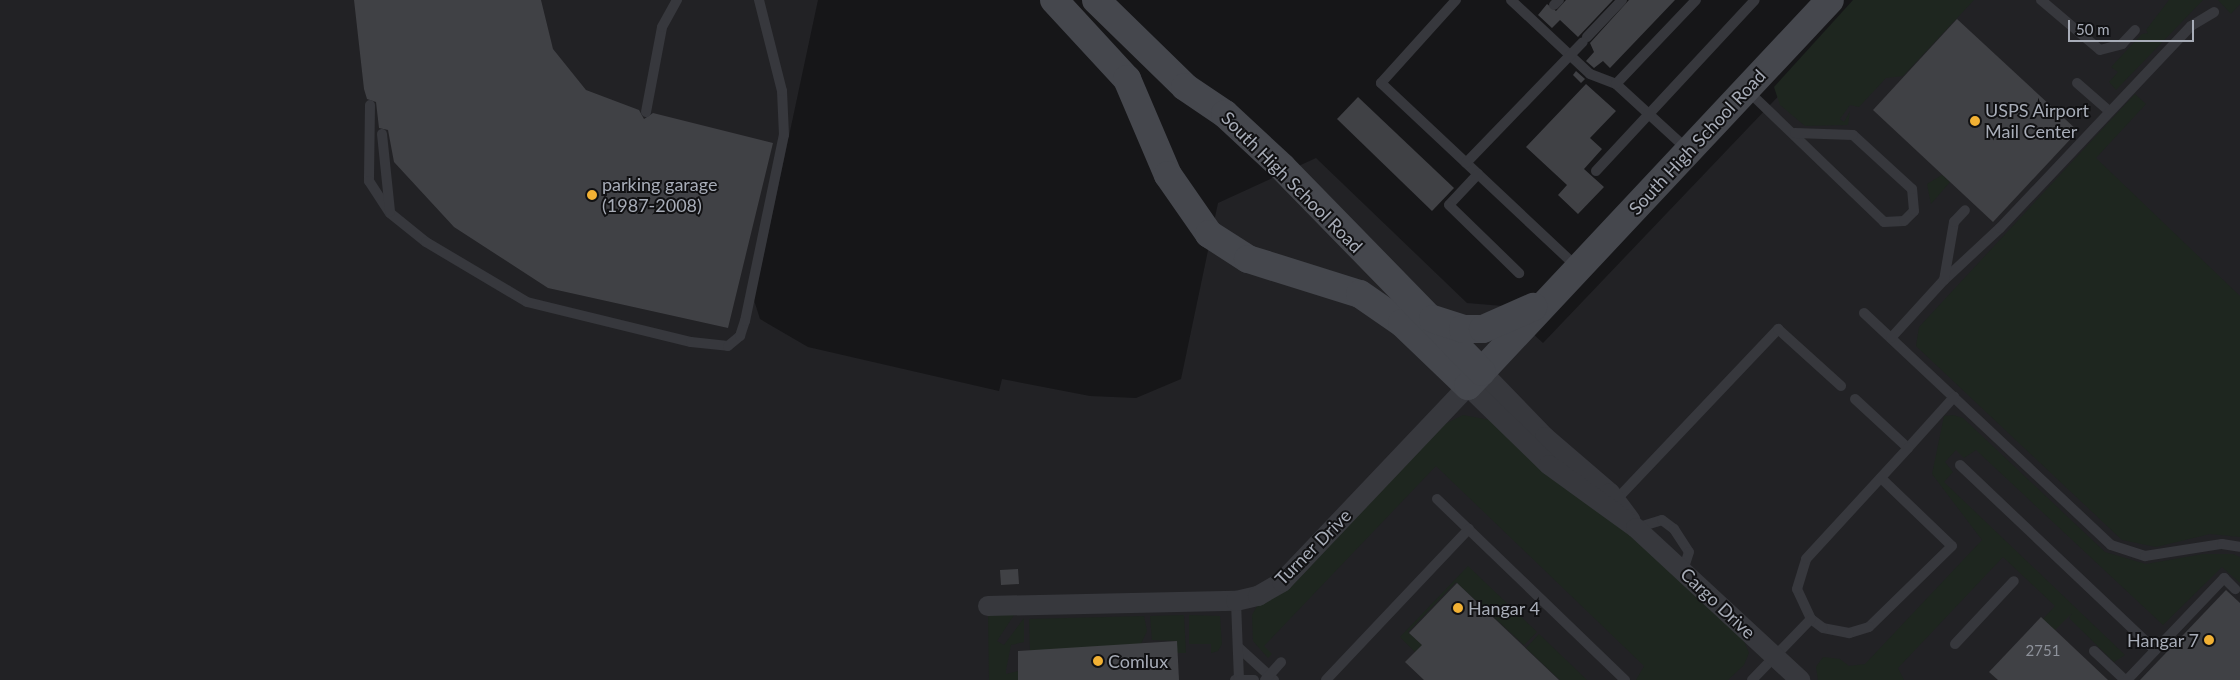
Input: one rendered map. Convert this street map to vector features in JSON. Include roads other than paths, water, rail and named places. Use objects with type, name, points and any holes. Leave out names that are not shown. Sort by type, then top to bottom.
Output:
[{"type":"street","name":"South High School Road","points":[[1054,0],[1091,8],[1185,87],[1225,114],[1274,160],[1426,316],[1475,379]]},
{"type":"street","name":"South High School Road","points":[[1475,379],[1830,0]]},
{"type":"street","name":"South High School Road","points":[[1091,8],[1127,80],[1168,175],[1209,234],[1248,259],[1360,294],[1402,323],[1475,379]]},
{"type":"street","points":[[1426,316],[1463,329],[1483,330],[1525,312],[1554,294]]},
{"type":"street","name":"Cargo Drive","points":[[1475,379],[1616,500],[1636,528]]},
{"type":"street","name":"Cargo Drive","points":[[1475,379],[1549,465],[1636,528],[1800,680]]},
{"type":"street","name":"Turner Drive","points":[[988,606],[1236,601],[1282,582],[1475,379]]},
{"type":"lane","points":[[646,112],[662,27],[676,0]]},
{"type":"lane","points":[[370,105],[369,181],[390,213],[426,242],[527,302],[692,342],[731,345],[745,320],[784,135],[782,91],[759,0]]},
{"type":"lane","points":[[1456,0],[1381,83],[1578,268]]},
{"type":"lane","points":[[1511,0],[1539,21],[1570,56],[1590,74],[1616,84],[1688,151]]},
{"type":"lane","points":[[1466,163],[1622,0]]},
{"type":"lane","points":[[1616,84],[1696,0]]},
{"type":"lane","points":[[1596,171],[1754,0]]},
{"type":"lane","points":[[2041,0],[2100,50],[2122,44],[2136,30]]},
{"type":"lane","points":[[1891,338],[1944,280],[2000,228],[2191,26],[2214,12]]},
{"type":"lane","points":[[2077,83],[2109,111]]},
{"type":"lane","points":[[1746,89],[1795,133],[1884,222],[1904,221],[1914,211],[1912,189],[1853,134],[1795,133]]},
{"type":"lane","points":[[382,134],[390,213]]},
{"type":"lane","points":[[1478,174],[1449,205],[1519,273]]},
{"type":"lane","points":[[1944,280],[1954,222],[1965,210]]},
{"type":"lane","points":[[1864,313],[2119,550],[2145,556],[2222,544],[2240,547]]},
{"type":"lane","points":[[1616,500],[1778,329],[1841,386]]},
{"type":"lane","points":[[1881,478],[1952,546],[1869,627],[1848,633],[1823,628],[1810,619],[1797,589],[1806,559],[1954,397]]},
{"type":"lane","points":[[1855,399],[1908,448]]},
{"type":"lane","points":[[1960,465],[2155,650]]},
{"type":"lane","points":[[1437,499],[1625,680]]},
{"type":"lane","points":[[1326,680],[1468,529]]},
{"type":"lane","points":[[2094,650],[2126,680],[2224,578],[2235,588]]},
{"type":"lane","points":[[1955,644],[2014,581]]},
{"type":"lane","points":[[1236,601],[1239,680]]},
{"type":"lane","points":[[1752,680],[1810,619]]},
{"type":"lane","points":[[1238,647],[1269,678],[1281,662]]},
{"type":"lane","points":[[1235,680],[1254,680]]},
{"type":"place","name":"USPS Airport Mail Center","points":[[1975,121]]},
{"type":"place","name":"parking garage (1987-2008)","points":[[592,195]]},
{"type":"place","name":"Hangar 4","points":[[1458,608]]},
{"type":"place","name":"Hangar 7","points":[[2209,640]]},
{"type":"place","name":"Comlux","points":[[1098,661]]}]
